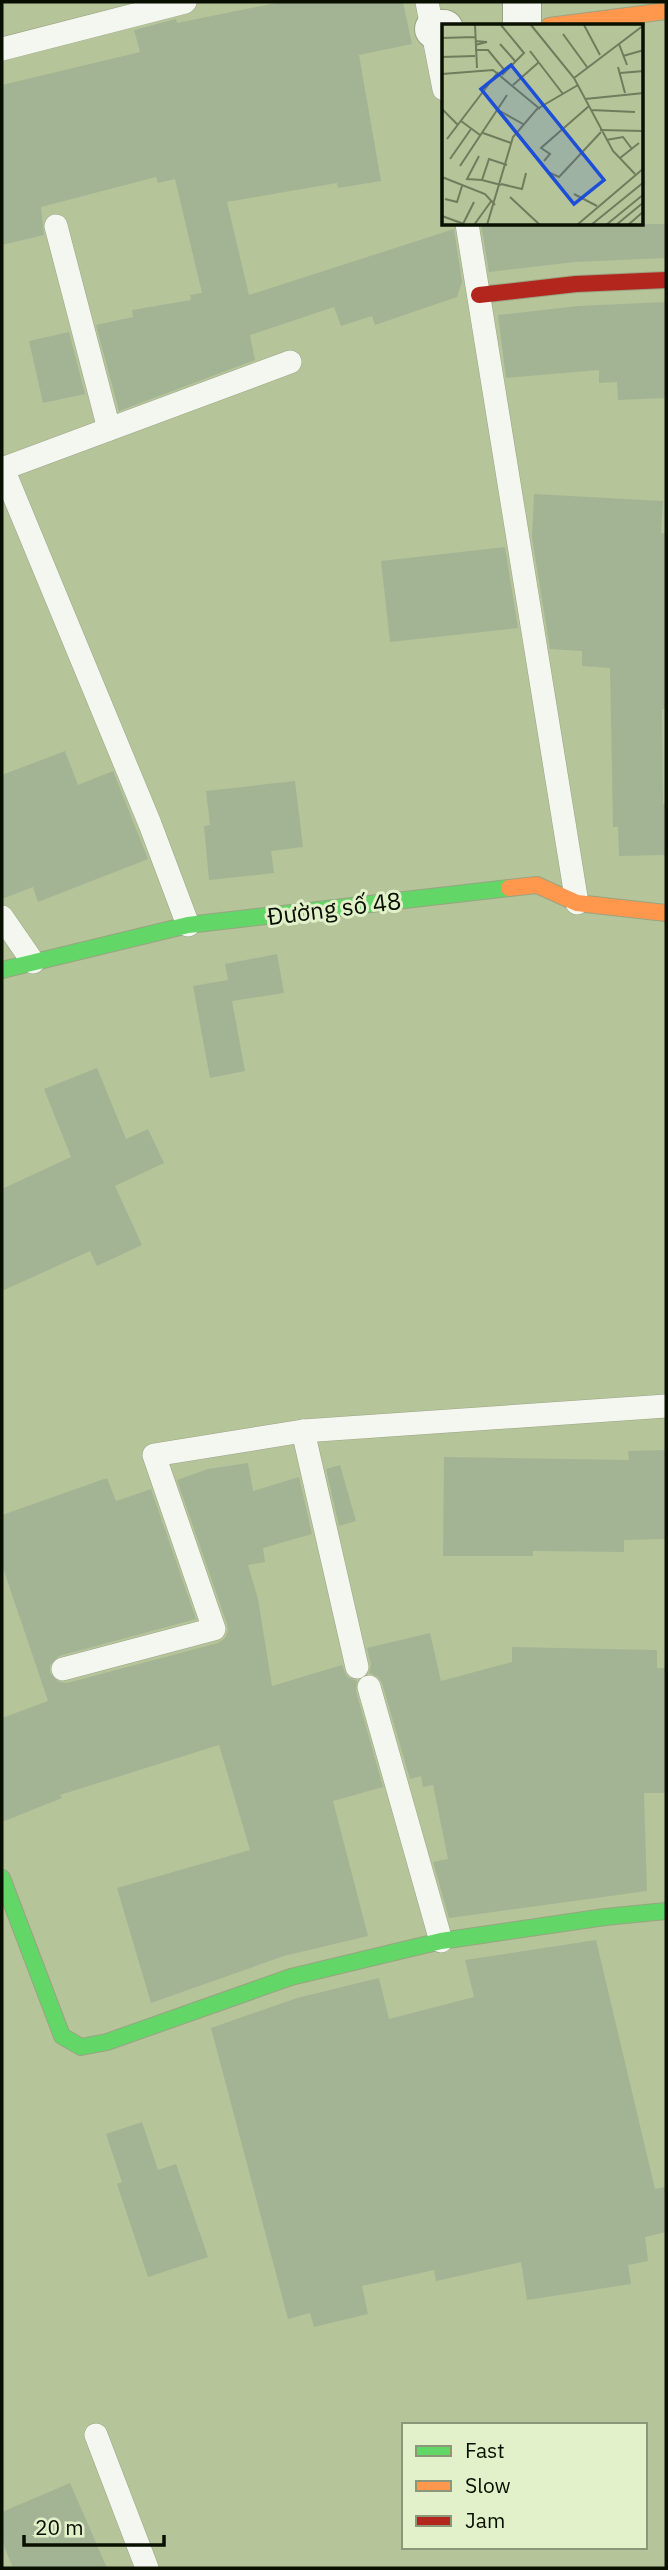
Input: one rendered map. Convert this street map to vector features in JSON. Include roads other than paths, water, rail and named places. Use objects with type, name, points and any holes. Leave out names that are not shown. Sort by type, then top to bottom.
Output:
[{"type":"street","points":[[522,2],[522,24]]},
{"type":"street","points":[[565,24],[666,11]]},
{"type":"street","points":[[479,296],[576,284],[666,280]]},
{"type":"street","name":"Đường số 48","points":[[2,970],[188,925],[537,885],[577,903],[666,913]]},
{"type":"street","points":[[2,1878],[62,2036],[81,2047],[107,2042],[291,1977],[441,1941],[605,1917],[666,1911]]},
{"type":"lane","points":[[2,50],[185,2]]},
{"type":"lane","points":[[435,20],[442,74]]},
{"type":"lane","points":[[56,226],[109,429]]},
{"type":"lane","points":[[467,226],[577,903]]},
{"type":"lane","points":[[188,925],[150,824],[2,469],[290,362]]},
{"type":"lane","points":[[2,917],[33,962]]},
{"type":"lane","points":[[63,1669],[214,1629],[154,1455],[303,1431],[666,1406]]},
{"type":"lane","points":[[303,1431],[357,1667]]},
{"type":"lane","points":[[369,1688],[441,1941]]},
{"type":"lane","points":[[96,2435],[147,2568]]}]
